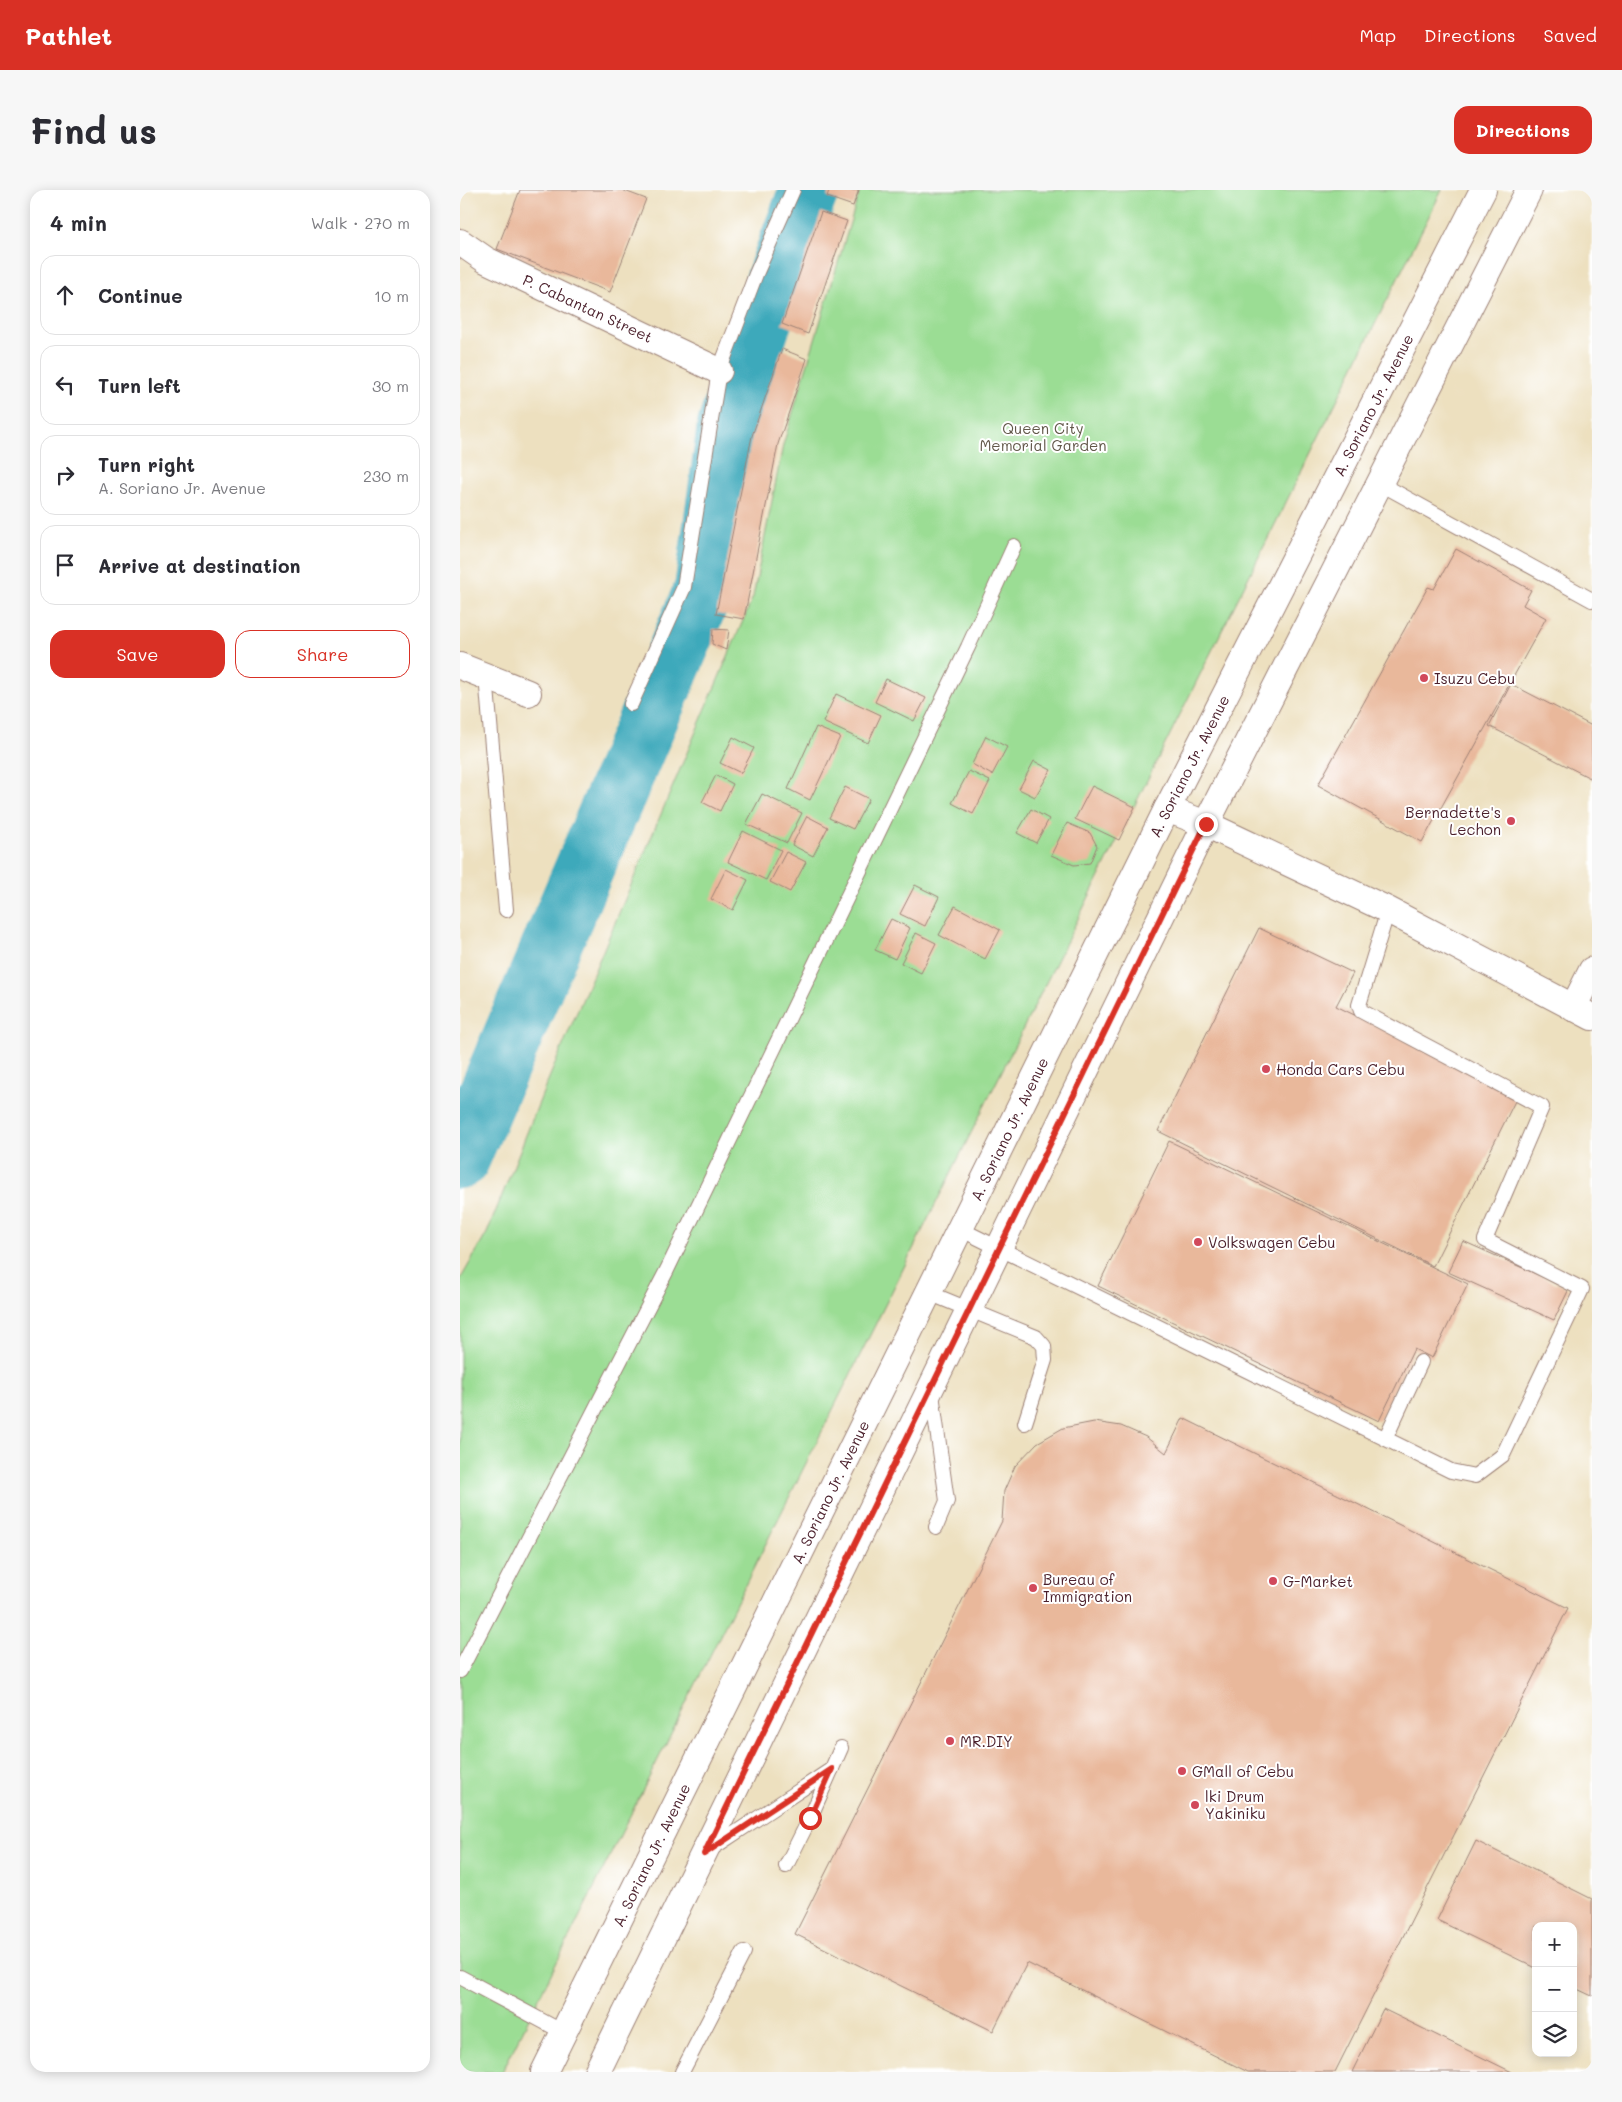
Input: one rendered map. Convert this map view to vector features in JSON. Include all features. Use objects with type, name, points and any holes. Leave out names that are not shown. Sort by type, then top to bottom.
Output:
[{"type":"street","name":"A. Soriano Jr. Avenue","points":[[544,2072],[1167,809],[1483,190]]},
{"type":"street","points":[[597,2072],[1206,824],[1381,484],[1529,190]]},
{"type":"street","name":"P. Cabantan Street","points":[[460,242],[486,260],[719,370]]},
{"type":"street","points":[[460,666],[528,693]]},
{"type":"street","points":[[1167,809],[1206,824],[1388,910],[1582,1012],[1592,970]]},
{"type":"lane","points":[[631,704],[684,587],[719,370],[756,274],[793,190]]},
{"type":"lane","points":[[1381,484],[1592,600]]},
{"type":"lane","points":[[460,1671],[667,1270],[968,647],[1014,546]]},
{"type":"lane","points":[[486,676],[506,910]]},
{"type":"lane","points":[[960,1229],[1451,1470],[1474,1476],[1503,1455],[1582,1289],[1485,1240],[1542,1107],[1361,1011],[1359,1005],[1388,910]]},
{"type":"lane","points":[[929,1293],[1036,1337],[1044,1346],[1045,1360],[1024,1423]]},
{"type":"lane","points":[[1386,1437],[1421,1362]]},
{"type":"lane","points":[[931,1390],[947,1501],[936,1527]]},
{"type":"lane","points":[[786,1866],[841,1748]]},
{"type":"lane","points":[[704,1854],[832,1769]]},
{"type":"lane","points":[[682,2072],[744,1952]]},
{"type":"lane","points":[[460,1977],[563,2032]]},
{"type":"green space","name":"Queen City Memorial Garden","points":[[860,190],[1442,190],[502,2072],[460,2072],[460,1280],[487,1233],[544,1090],[753,597],[783,445]]},
{"type":"building","points":[[520,190],[622,190],[646,199],[610,292],[497,249]]},
{"type":"building","points":[[829,190],[859,190],[853,206],[827,197]]},
{"type":"building","points":[[821,212],[847,221],[808,334],[782,324]]},
{"type":"building","points":[[782,349],[807,359],[778,444],[744,619],[716,614],[752,436]]},
{"type":"building","points":[[1456,549],[1531,590],[1523,605],[1546,618],[1422,842],[1318,785],[1428,587],[1434,589]]},
{"type":"building","points":[[713,629],[729,630],[726,650],[712,644]]},
{"type":"building","points":[[886,679],[926,698],[914,721],[875,702]]},
{"type":"building","points":[[1511,684],[1592,726],[1592,779],[1489,726]]},
{"type":"building","points":[[836,694],[881,715],[868,743],[823,722]]},
{"type":"building","points":[[816,727],[840,737],[810,800],[788,789]]},
{"type":"building","points":[[986,736],[1007,747],[992,775],[972,764]]},
{"type":"building","points":[[733,737],[754,748],[741,773],[720,763]]},
{"type":"building","points":[[1034,761],[1051,770],[1035,797],[1019,789]]},
{"type":"building","points":[[969,771],[990,781],[973,814],[952,803]]},
{"type":"building","points":[[716,775],[733,784],[720,811],[702,802]]},
{"type":"building","points":[[1092,786],[1135,807],[1119,840],[1075,819]]},
{"type":"building","points":[[845,787],[869,799],[853,829],[829,818]]},
{"type":"building","points":[[762,794],[802,813],[787,843],[746,824]]},
{"type":"building","points":[[1031,809],[1049,819],[1036,843],[1017,833]]},
{"type":"building","points":[[807,816],[828,827],[813,856],[792,845]]},
{"type":"building","points":[[1067,823],[1090,833],[1097,846],[1090,863],[1074,865],[1051,855]]},
{"type":"building","points":[[743,831],[781,850],[766,880],[728,862]]},
{"type":"building","points":[[786,852],[806,862],[790,892],[770,882]]},
{"type":"building","points":[[726,869],[748,880],[733,910],[711,899]]},
{"type":"building","points":[[915,885],[939,897],[925,926],[900,914]]},
{"type":"building","points":[[955,906],[1000,930],[985,959],[939,935]]},
{"type":"building","points":[[891,919],[910,928],[895,959],[875,950]]},
{"type":"building","points":[[1259,928],[1353,973],[1336,1006],[1518,1095],[1433,1266],[1158,1131]]},
{"type":"building","points":[[916,933],[936,943],[921,973],[901,963]]},
{"type":"building","points":[[1169,1141],[1468,1284],[1432,1358],[1414,1349],[1379,1421],[1098,1286]]},
{"type":"building","points":[[1463,1241],[1569,1289],[1554,1320],[1448,1272]]},
{"type":"building","name":"GMall of Cebu","points":[[1183,1418],[1568,1608],[1335,2072],[1248,2072],[1027,1963],[993,2031],[795,1934],[1002,1521],[1004,1491],[1015,1466],[1037,1443],[1063,1428],[1094,1422],[1121,1426],[1146,1437],[1166,1453]]},
{"type":"building","points":[[1476,1841],[1592,1899],[1592,1996],[1577,1989],[1577,1922],[1532,1922],[1532,1966],[1437,1920]]},
{"type":"building","points":[[1383,2009],[1512,2072],[1352,2072]]},
{"type":"waterway","points":[[460,1159],[704,589],[727,426],[781,264],[809,190]]},
{"type":"place","name":"Isuzu Cebu","points":[[1424,678]]},
{"type":"place","name":"Bernadette's Lechon","points":[[1511,821]]},
{"type":"place","name":"Honda Cars Cebu","points":[[1266,1069]]},
{"type":"place","name":"Volkswagen Cebu","points":[[1198,1242]]},
{"type":"place","name":"G-Market","points":[[1273,1581]]},
{"type":"place","name":"Bureau of Immigration","points":[[1033,1588]]},
{"type":"place","name":"MR.DIY","points":[[950,1741]]},
{"type":"place","name":"GMall of Cebu","points":[[1182,1771]]},
{"type":"place","name":"lki Drum Yakiniku","points":[[1195,1805]]},
{"type":"route","points":[[810,1818],[832,1769],[704,1854],[1206,824]]}]
